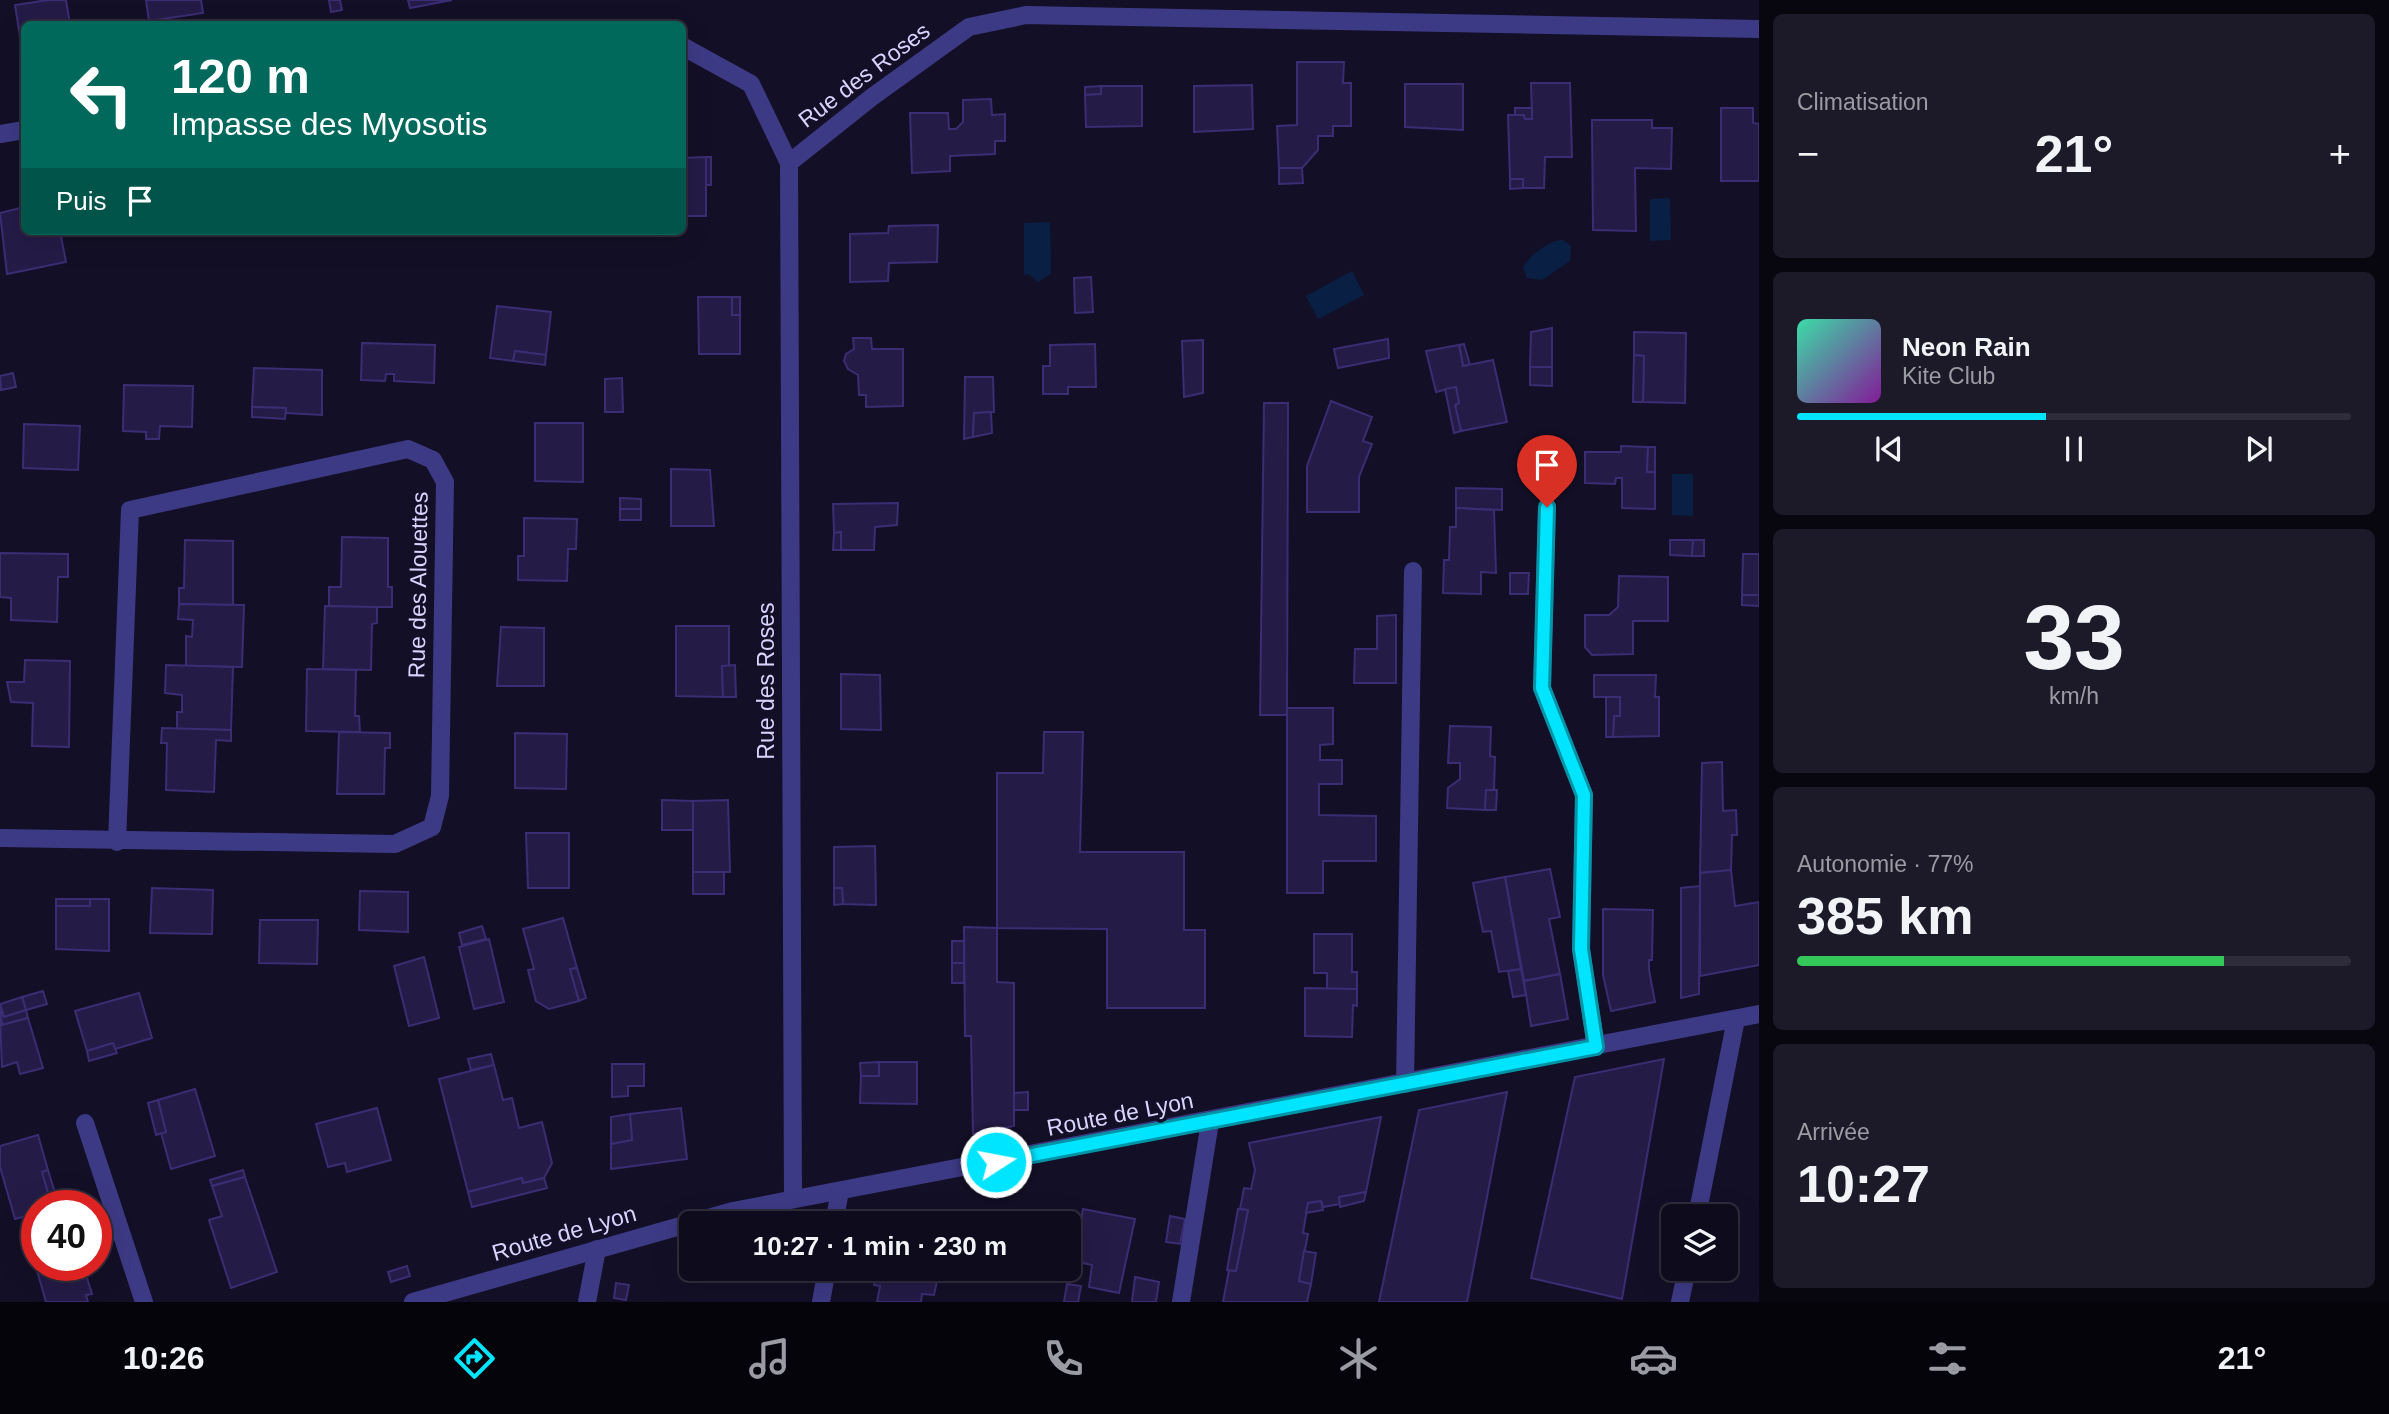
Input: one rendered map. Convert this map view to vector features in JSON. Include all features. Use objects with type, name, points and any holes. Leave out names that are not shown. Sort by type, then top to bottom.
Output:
[{"type":"street","name":"Rue des Roses","points":[[789,163],[872,97],[969,27],[1026,15],[1759,29]]},
{"type":"street","name":"Rue des Roses","points":[[686,48],[751,84],[789,163],[793,1199]]},
{"type":"street","points":[[0,134],[21,130]]},
{"type":"street","name":"Rue des Alouettes","points":[[0,838],[117,842],[395,844],[432,827],[439,796],[444,482],[433,460],[408,449],[130,510],[117,842]]},
{"type":"street","points":[[1547,507],[1542,688],[1584,795],[1581,949],[1596,1047]]},
{"type":"street","points":[[1405,1084],[1413,571]]},
{"type":"street","name":"Route de Lyon","points":[[413,1302],[733,1212],[793,1199],[1210,1122],[1759,1014]]},
{"type":"street","points":[[1699,1204],[1736,1019]]},
{"type":"street","points":[[1181,1302],[1210,1122]]},
{"type":"street","points":[[85,1123],[144,1302]]},
{"type":"street","points":[[836,1211],[840,1191]]},
{"type":"street","points":[[587,1302],[597,1249]]},
{"type":"street","points":[[821,1302],[825,1281]]},
{"type":"street","points":[[1680,1302],[1684,1281]]},
{"type":"water","points":[[1670,198],[1671,240],[1650,241],[1650,199]]},
{"type":"water","points":[[1050,222],[1051,274],[1038,282],[1029,274],[1024,275],[1024,223]]},
{"type":"water","points":[[1563,240],[1571,246],[1570,261],[1542,280],[1527,278],[1523,267],[1530,258],[1546,245]]},
{"type":"water","points":[[1352,271],[1364,295],[1318,319],[1306,296]]},
{"type":"water","points":[[1672,474],[1693,474],[1693,516],[1672,515]]},
{"type":"building","points":[[66,0],[70,21],[21,21],[21,43],[15,5]]},
{"type":"building","points":[[146,0],[201,0],[203,13],[149,21]]},
{"type":"building","points":[[329,0],[340,0],[342,10],[331,12]]},
{"type":"building","points":[[408,0],[452,0],[410,8]]},
{"type":"building","points":[[1297,62],[1344,62],[1343,83],[1351,83],[1351,126],[1333,126],[1333,136],[1318,136],[1318,150],[1302,168],[1279,168],[1277,126],[1297,125]]},
{"type":"building","points":[[1531,83],[1570,83],[1572,157],[1545,157],[1544,188],[1523,188],[1523,179],[1510,179],[1508,115],[1524,115],[1525,119],[1532,119]]},
{"type":"building","points":[[1405,84],[1463,84],[1463,130],[1405,127]]},
{"type":"building","points":[[1252,85],[1253,129],[1194,132],[1194,86]]},
{"type":"building","points":[[1101,86],[1101,94],[1085,95],[1085,87]]},
{"type":"building","points":[[1101,86],[1142,86],[1142,126],[1086,127],[1085,95],[1101,94]]},
{"type":"building","points":[[991,99],[992,115],[1005,114],[1005,141],[995,141],[995,154],[950,156],[950,171],[912,173],[910,113],[948,113],[949,129],[956,129],[963,122],[963,100]]},
{"type":"building","points":[[1515,108],[1532,108],[1532,119],[1515,115]]},
{"type":"building","points":[[1721,108],[1753,108],[1753,123],[1759,124],[1759,181],[1721,181]]},
{"type":"building","points":[[1592,120],[1652,120],[1652,128],[1672,128],[1671,169],[1635,168],[1636,231],[1593,230]]},
{"type":"building","points":[[706,157],[706,216],[686,216],[686,158]]},
{"type":"building","points":[[706,157],[711,157],[711,185],[706,185]]},
{"type":"building","points":[[1279,168],[1302,168],[1303,183],[1279,184]]},
{"type":"building","points":[[1510,179],[1523,179],[1523,188],[1510,189]]},
{"type":"building","points":[[21,208],[21,235],[61,235],[66,262],[7,274],[0,213]]},
{"type":"building","points":[[938,225],[937,262],[889,263],[888,281],[850,282],[850,234],[888,233],[889,226]]},
{"type":"building","points":[[1091,277],[1093,312],[1075,313],[1074,278]]},
{"type":"building","points":[[698,297],[732,297],[732,315],[740,315],[740,354],[699,354]]},
{"type":"building","points":[[732,297],[740,297],[740,315],[732,315]]},
{"type":"building","points":[[497,306],[551,312],[546,355],[515,351],[513,361],[490,358]]},
{"type":"building","points":[[1552,328],[1552,367],[1530,367],[1531,332]]},
{"type":"building","points":[[1634,332],[1686,333],[1685,403],[1643,402],[1644,356],[1634,355]]},
{"type":"building","points":[[853,338],[871,338],[872,349],[903,349],[903,406],[866,407],[866,395],[859,395],[858,375],[848,369],[844,361],[846,354],[854,349]]},
{"type":"building","points":[[1388,339],[1389,358],[1338,368],[1334,349]]},
{"type":"building","points":[[1203,340],[1203,393],[1184,397],[1182,341]]},
{"type":"building","points":[[362,343],[435,345],[434,383],[394,381],[394,374],[386,374],[385,381],[361,380]]},
{"type":"building","points":[[1095,344],[1096,387],[1068,387],[1068,394],[1043,394],[1043,366],[1050,366],[1050,345]]},
{"type":"building","points":[[1464,344],[1470,365],[1463,366],[1459,345]]},
{"type":"building","points":[[1459,345],[1463,366],[1493,360],[1507,422],[1461,431],[1455,405],[1459,403],[1456,387],[1436,392],[1426,351]]},
{"type":"building","points":[[515,351],[546,355],[545,365],[513,361]]},
{"type":"building","points":[[1634,355],[1644,356],[1643,402],[1633,402]]},
{"type":"building","points":[[1530,367],[1552,367],[1552,386],[1530,385]]},
{"type":"building","points":[[254,368],[322,370],[322,415],[286,413],[286,408],[252,407]]},
{"type":"building","points":[[13,373],[16,387],[1,390],[0,376]]},
{"type":"building","points":[[965,377],[993,377],[994,412],[974,413],[973,437],[964,439]]},
{"type":"building","points":[[622,378],[623,412],[605,412],[605,379]]},
{"type":"building","points":[[124,385],[193,386],[192,427],[160,426],[159,439],[146,439],[146,432],[123,431]]},
{"type":"building","points":[[1456,387],[1459,403],[1455,405],[1461,431],[1454,433],[1445,389]]},
{"type":"building","points":[[1331,401],[1372,417],[1363,441],[1372,444],[1359,477],[1359,512],[1307,512],[1307,466]]},
{"type":"building","points":[[1264,403],[1288,403],[1287,715],[1260,715]]},
{"type":"building","points":[[252,407],[286,408],[285,419],[252,417]]},
{"type":"building","points":[[991,412],[992,433],[973,437],[974,413]]},
{"type":"building","points":[[535,423],[583,423],[583,482],[535,481]]},
{"type":"building","points":[[24,424],[80,426],[78,470],[23,468]]},
{"type":"building","points":[[1621,446],[1648,447],[1647,472],[1655,472],[1655,509],[1622,508],[1622,478],[1616,478],[1615,484],[1585,483],[1585,452],[1621,452]]},
{"type":"building","points":[[1648,447],[1655,447],[1655,472],[1647,472]]},
{"type":"building","points":[[671,469],[710,470],[714,526],[671,526]]},
{"type":"building","points":[[1456,488],[1502,489],[1502,510],[1456,508]]},
{"type":"building","points":[[620,498],[641,499],[641,509],[620,509]]},
{"type":"building","points":[[898,503],[897,525],[875,527],[874,550],[841,550],[841,532],[834,533],[833,504]]},
{"type":"building","points":[[1456,508],[1494,510],[1496,573],[1481,572],[1481,594],[1443,593],[1444,560],[1449,560],[1450,527],[1456,527]]},
{"type":"building","points":[[620,509],[641,509],[641,520],[620,520]]},
{"type":"building","points":[[524,518],[577,519],[576,549],[568,549],[567,581],[518,580],[518,556],[524,556]]},
{"type":"building","points":[[841,532],[841,550],[833,550],[834,533]]},
{"type":"building","points":[[342,537],[388,538],[388,587],[392,587],[392,607],[329,607],[329,587],[341,587]]},
{"type":"building","points":[[185,540],[233,541],[233,605],[179,604],[179,588],[184,588]]},
{"type":"building","points":[[1670,540],[1693,540],[1692,556],[1670,555]]},
{"type":"building","points":[[1693,540],[1704,540],[1704,556],[1692,556]]},
{"type":"building","points":[[0,553],[68,554],[68,577],[58,577],[57,622],[11,620],[11,598],[0,597]]},
{"type":"building","points":[[1743,554],[1759,554],[1759,595],[1742,595]]},
{"type":"building","points":[[1510,573],[1529,573],[1528,594],[1510,594]]},
{"type":"building","points":[[1619,576],[1668,577],[1668,621],[1633,621],[1633,654],[1592,655],[1585,647],[1585,615],[1609,615],[1618,607]]},
{"type":"building","points":[[1742,595],[1759,595],[1759,606],[1742,605]]},
{"type":"building","points":[[179,604],[244,605],[242,667],[186,666],[186,636],[192,637],[193,620],[178,619]]},
{"type":"building","points":[[325,606],[377,607],[377,623],[372,624],[371,670],[323,669]]},
{"type":"building","points":[[1396,615],[1396,683],[1354,683],[1355,649],[1377,649],[1377,616]]},
{"type":"building","points":[[676,626],[729,626],[729,666],[722,666],[723,697],[676,696]]},
{"type":"building","points":[[501,627],[544,628],[544,686],[497,686]]},
{"type":"building","points":[[25,660],[70,661],[69,747],[32,746],[33,703],[11,702],[7,682],[24,682]]},
{"type":"building","points":[[166,665],[233,667],[231,730],[177,729],[177,712],[182,712],[182,695],[165,693]]},
{"type":"building","points":[[735,665],[736,697],[723,697],[722,666]]},
{"type":"building","points":[[307,669],[356,670],[355,716],[359,716],[360,732],[306,731]]},
{"type":"building","points":[[841,674],[880,675],[881,730],[841,729]]},
{"type":"building","points":[[1594,675],[1656,675],[1659,736],[1613,737],[1614,716],[1620,716],[1620,697],[1594,697]]},
{"type":"building","points":[[1606,697],[1620,697],[1620,716],[1614,716],[1613,737],[1606,737]]},
{"type":"building","points":[[1287,708],[1333,708],[1333,744],[1320,745],[1320,760],[1342,760],[1342,784],[1319,784],[1319,815],[1376,816],[1376,861],[1323,861],[1323,893],[1287,893]]},
{"type":"building","points":[[1450,726],[1491,727],[1490,756],[1495,757],[1494,790],[1486,790],[1485,810],[1447,808],[1448,788],[1460,779],[1460,763],[1448,763]]},
{"type":"building","points":[[162,728],[231,730],[231,741],[216,740],[214,792],[166,790],[167,743],[161,743]]},
{"type":"building","points":[[339,732],[390,733],[390,748],[385,748],[384,794],[337,794]]},
{"type":"building","points":[[1044,732],[1083,732],[1080,852],[1184,852],[1184,930],[1205,930],[1205,1008],[1107,1008],[1107,929],[997,928],[997,773],[1043,773]]},
{"type":"building","points":[[515,733],[567,734],[566,789],[515,788]]},
{"type":"building","points":[[1722,762],[1723,811],[1736,810],[1737,835],[1732,835],[1731,870],[1700,873],[1702,763]]},
{"type":"building","points":[[1486,790],[1497,790],[1496,810],[1485,810]]},
{"type":"building","points":[[662,800],[693,801],[693,830],[662,830]]},
{"type":"building","points":[[728,800],[730,872],[693,872],[693,801]]},
{"type":"building","points":[[526,833],[569,833],[569,888],[528,888]]},
{"type":"building","points":[[875,846],[876,905],[843,904],[842,888],[834,888],[834,847]]},
{"type":"building","points":[[1550,869],[1560,917],[1549,919],[1560,974],[1524,981],[1505,877]]},
{"type":"building","points":[[1731,870],[1735,906],[1759,902],[1759,965],[1700,976],[1700,873]]},
{"type":"building","points":[[693,872],[724,872],[724,894],[693,894]]},
{"type":"building","points":[[1505,877],[1521,969],[1499,972],[1491,931],[1483,932],[1473,883]]},
{"type":"building","points":[[1700,886],[1699,994],[1681,998],[1681,888]]},
{"type":"building","points":[[152,888],[213,890],[212,934],[150,933]]},
{"type":"building","points":[[834,888],[842,888],[843,904],[834,905]]},
{"type":"building","points":[[360,891],[408,892],[408,932],[359,930]]},
{"type":"building","points":[[56,899],[90,899],[90,906],[56,906]]},
{"type":"building","points":[[90,899],[109,899],[109,951],[56,949],[56,906],[90,906]]},
{"type":"building","points":[[1603,909],[1653,910],[1652,960],[1649,960],[1649,970],[1655,1002],[1611,1011],[1603,975]]},
{"type":"building","points":[[563,918],[577,968],[570,969],[579,1001],[549,1009],[536,1001],[528,970],[534,969],[523,929]]},
{"type":"building","points":[[260,920],[318,920],[317,964],[259,963]]},
{"type":"building","points":[[482,926],[486,939],[462,945],[459,933]]},
{"type":"building","points":[[964,927],[997,928],[997,982],[1014,983],[1014,1126],[973,1134],[971,1036],[965,1036]]},
{"type":"building","points":[[1314,934],[1352,934],[1352,972],[1357,972],[1357,989],[1327,989],[1327,973],[1314,973]]},
{"type":"building","points":[[489,939],[504,1002],[474,1009],[459,947]]},
{"type":"building","points":[[952,941],[964,941],[964,963],[952,963]]},
{"type":"building","points":[[424,957],[439,1018],[409,1026],[394,966]]},
{"type":"building","points":[[952,963],[964,963],[964,983],[952,983]]},
{"type":"building","points":[[577,968],[586,998],[579,1001],[570,969]]},
{"type":"building","points":[[1521,969],[1526,995],[1513,997],[1508,971]]},
{"type":"building","points":[[1560,974],[1568,1019],[1531,1026],[1524,981]]},
{"type":"building","points":[[1305,988],[1357,989],[1357,1006],[1353,1005],[1352,1037],[1305,1036]]},
{"type":"building","points":[[43,991],[47,1004],[26,1010],[22,997]]},
{"type":"building","points":[[139,993],[152,1038],[115,1049],[113,1043],[87,1051],[75,1011]]},
{"type":"building","points":[[22,997],[26,1010],[4,1017],[0,1004]]},
{"type":"building","points":[[0,1005],[4,1017],[26,1010],[28,1018],[2,1025]]},
{"type":"building","points":[[0,1017],[2,1025],[28,1018],[43,1068],[20,1074],[17,1062],[2,1067]]},
{"type":"building","points":[[113,1043],[117,1053],[89,1061],[87,1051]]},
{"type":"building","points":[[491,1054],[494,1065],[471,1070],[468,1059]]},
{"type":"building","points":[[1664,1059],[1622,1299],[1531,1278],[1575,1077]]},
{"type":"building","points":[[879,1062],[879,1076],[861,1076],[860,1063]]},
{"type":"building","points":[[879,1062],[917,1062],[917,1104],[860,1103],[861,1076],[879,1076]]},
{"type":"building","points":[[612,1064],[644,1064],[644,1086],[628,1086],[628,1096],[612,1097]]},
{"type":"building","points":[[494,1065],[503,1100],[512,1098],[519,1128],[542,1122],[552,1163],[544,1178],[523,1183],[522,1178],[468,1192],[439,1079]]},
{"type":"building","points":[[195,1089],[215,1156],[171,1169],[161,1133],[166,1132],[158,1100]]},
{"type":"building","points":[[1028,1092],[1028,1110],[1014,1110],[1014,1093]]},
{"type":"building","points":[[1507,1092],[1467,1302],[1379,1302],[1419,1110]]},
{"type":"building","points":[[158,1100],[166,1132],[156,1135],[148,1103]]},
{"type":"building","points":[[377,1108],[391,1160],[347,1172],[345,1163],[328,1167],[316,1124]]},
{"type":"building","points":[[681,1108],[687,1159],[611,1169],[611,1144],[632,1140],[630,1114]]},
{"type":"building","points":[[630,1114],[632,1140],[611,1144],[611,1117]]},
{"type":"building","points":[[1381,1117],[1366,1192],[1339,1197],[1340,1204],[1323,1207],[1321,1201],[1308,1203],[1303,1233],[1308,1234],[1299,1281],[1311,1284],[1307,1302],[1223,1302],[1229,1270],[1236,1271],[1248,1210],[1240,1209],[1244,1188],[1251,1189],[1255,1170],[1249,1143]]},
{"type":"building","points":[[38,1135],[48,1170],[42,1172],[47,1190],[21,1190],[21,1217],[15,1219],[0,1167],[0,1146]]},
{"type":"building","points":[[48,1170],[54,1190],[47,1190],[42,1172]]},
{"type":"building","points":[[243,1170],[245,1177],[212,1186],[210,1180]]},
{"type":"building","points":[[245,1177],[277,1272],[231,1288],[209,1220],[222,1216],[212,1186]]},
{"type":"building","points":[[522,1178],[523,1183],[544,1178],[547,1188],[472,1207],[468,1192]]},
{"type":"building","points":[[1366,1192],[1364,1201],[1340,1207],[1339,1197]]},
{"type":"building","points":[[1321,1201],[1323,1210],[1306,1213],[1308,1203]]},
{"type":"building","points":[[1083,1209],[1135,1219],[1119,1293],[1089,1287],[1092,1265],[1081,1263]]},
{"type":"building","points":[[1238,1209],[1248,1210],[1236,1271],[1227,1270]]},
{"type":"building","points":[[1170,1216],[1185,1219],[1180,1244],[1166,1242]]},
{"type":"building","points":[[1304,1251],[1316,1253],[1311,1284],[1299,1281]]},
{"type":"building","points":[[407,1266],[410,1276],[391,1282],[388,1272]]},
{"type":"building","points":[[1135,1277],[1159,1282],[1156,1302],[1132,1302]]},
{"type":"building","points":[[40,1281],[88,1281],[92,1294],[86,1295],[88,1302],[46,1302]]},
{"type":"building","points":[[875,1281],[937,1281],[934,1295],[922,1294],[921,1302],[877,1302],[880,1286],[874,1285]]},
{"type":"building","points":[[616,1283],[629,1285],[626,1300],[614,1298]]},
{"type":"building","points":[[1067,1284],[1081,1286],[1078,1302],[1064,1302]]},
{"type":"route","points":[[996,1162],[1596,1047],[1581,949],[1584,795],[1542,688],[1547,507]]}]
